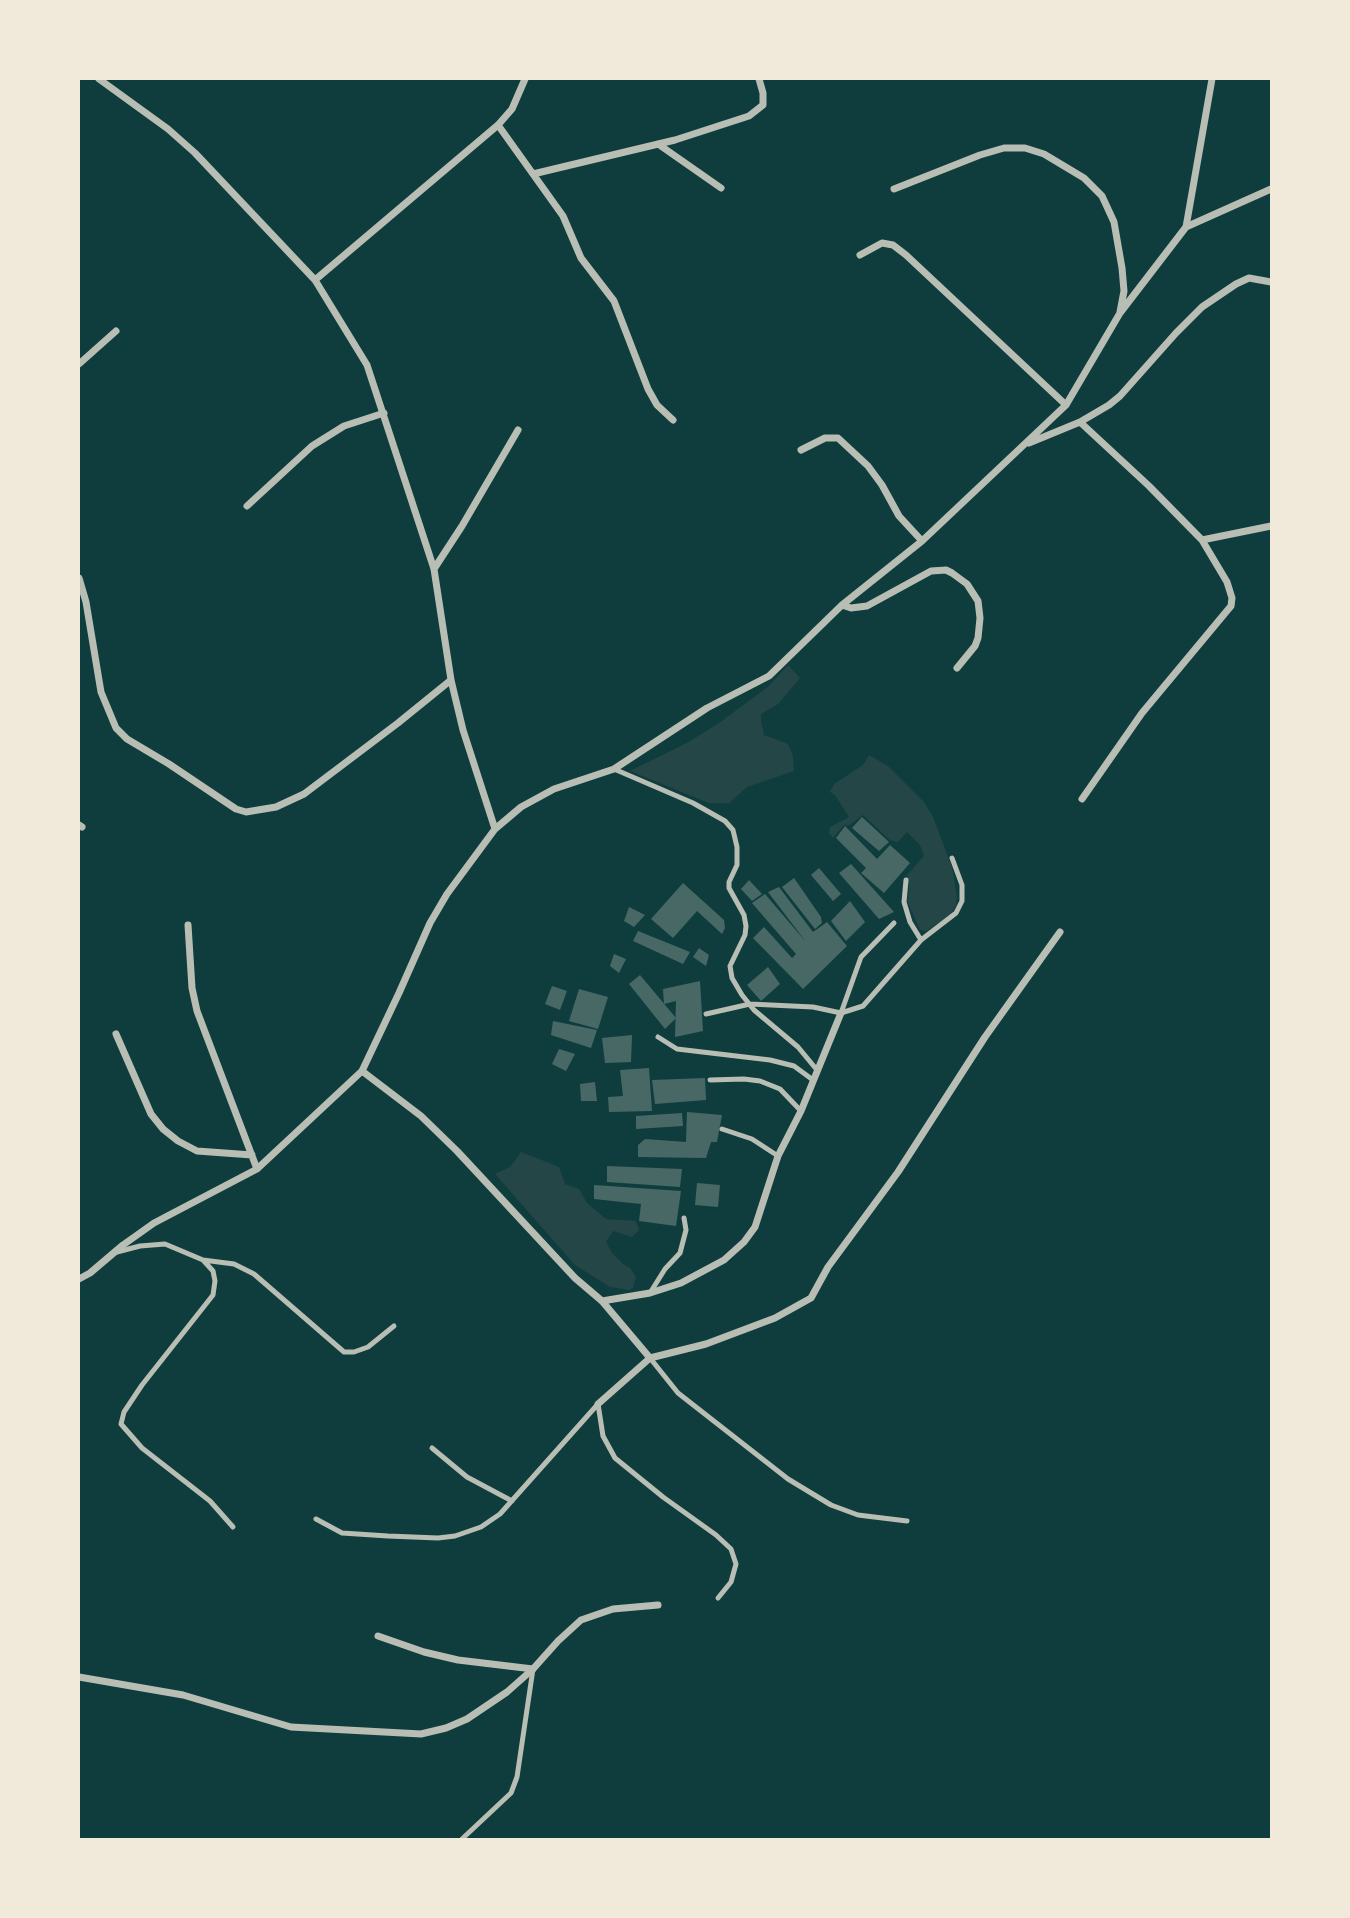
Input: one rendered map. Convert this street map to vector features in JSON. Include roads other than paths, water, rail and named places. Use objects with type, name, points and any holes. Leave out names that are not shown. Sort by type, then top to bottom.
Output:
[{"type":"street","points":[[99,79],[186,145],[315,280],[367,365],[434,569],[451,680],[463,730],[495,829]]},
{"type":"street","points":[[315,280],[498,125],[512,109],[525,79]]},
{"type":"street","points":[[533,174],[658,144],[749,117],[763,106],[764,93],[760,79]]},
{"type":"street","points":[[79,1279],[154,1223],[257,1169],[362,1071],[430,923],[447,894],[495,829],[521,807],[554,789],[614,769],[707,708],[769,676],[842,605],[922,541],[1066,405],[1120,313],[1186,227],[1212,79]]},
{"type":"street","points":[[498,125],[563,216],[581,258],[614,301],[648,389],[657,405],[674,420]]},
{"type":"street","points":[[658,144],[720,188]]},
{"type":"street","points":[[894,189],[1004,148],[1026,148],[1044,154],[1084,178],[1102,196],[1114,222],[1122,268],[1124,291],[1120,313]]},
{"type":"street","points":[[1186,227],[1271,189]]},
{"type":"street","points":[[860,255],[882,243],[892,245],[906,255],[1066,405]]},
{"type":"street","points":[[1025,445],[1080,422],[1109,405],[1202,307],[1236,284],[1249,278],[1271,282]]},
{"type":"street","points":[[79,364],[116,331]]},
{"type":"street","points":[[247,506],[312,446],[344,426],[384,413]]},
{"type":"street","points":[[1080,422],[1202,540],[1227,582],[1232,598],[1231,606],[1142,713],[1082,799]]},
{"type":"street","points":[[434,569],[518,430]]},
{"type":"street","points":[[802,450],[825,438],[838,438],[868,466],[899,516],[922,541]]},
{"type":"street","points":[[1202,540],[1271,526]]},
{"type":"street","points":[[842,605],[851,608],[867,606],[931,571],[946,570],[953,573],[967,584],[978,601],[980,618],[975,646],[957,668]]},
{"type":"street","points":[[79,578],[86,602],[101,692],[116,728],[127,739],[236,809],[246,812],[276,807],[304,794],[451,680]]},
{"type":"street","points":[[188,925],[192,988],[197,1011],[257,1169]]},
{"type":"street","points":[[598,1404],[650,1358],[706,1344],[775,1318],[811,1298],[828,1267],[898,1172],[985,1037],[1060,932]]},
{"type":"street","points":[[602,1301],[650,1293],[681,1283],[724,1260],[744,1242],[755,1227],[764,1206],[778,1156],[801,1111],[841,1013]]},
{"type":"street","points":[[116,1034],[152,1114],[163,1129],[197,1151],[252,1155]]},
{"type":"street","points":[[362,1071],[421,1116],[501,1196],[575,1278],[602,1301],[650,1358]]},
{"type":"street","points":[[79,1677],[183,1695],[290,1727],[421,1734],[467,1719],[507,1692],[533,1670],[581,1620],[613,1609],[658,1605]]},
{"type":"street","points":[[379,1636],[424,1652],[458,1660],[533,1670]]},
{"type":"lane","points":[[614,769],[693,803],[726,821],[733,830],[737,865],[729,888],[744,915],[746,926],[745,935],[730,965],[732,978],[750,1004],[798,1047],[817,1070]]},
{"type":"lane","points":[[706,1014],[750,1004],[813,1007],[841,1013],[863,1006],[921,940],[956,913],[962,901],[962,886],[952,858]]},
{"type":"lane","points":[[906,880],[904,902],[910,922],[921,940]]},
{"type":"lane","points":[[841,1013],[861,957],[894,923]]},
{"type":"lane","points":[[658,1037],[677,1049],[770,1060],[794,1066],[813,1080]]},
{"type":"lane","points":[[710,1080],[760,1081],[780,1089],[801,1111]]},
{"type":"lane","points":[[722,1129],[752,1139],[778,1156]]},
{"type":"lane","points":[[650,1293],[665,1269],[680,1253],[686,1230],[684,1218]]},
{"type":"lane","points":[[114,1252],[165,1244],[203,1260],[234,1264],[254,1274],[344,1352],[368,1347],[394,1326]]},
{"type":"lane","points":[[203,1260],[213,1270],[213,1295],[142,1385],[124,1412],[121,1424],[142,1448],[211,1502],[233,1527]]},
{"type":"lane","points":[[650,1358],[678,1393],[788,1479],[831,1505],[858,1516],[907,1521]]},
{"type":"lane","points":[[316,1519],[342,1533],[438,1538],[455,1536],[481,1527],[500,1514],[598,1404]]},
{"type":"lane","points":[[598,1404],[603,1436],[615,1458],[731,1549],[736,1564],[731,1582],[719,1598]]},
{"type":"lane","points":[[432,1448],[467,1477],[512,1501]]},
{"type":"lane","points":[[461,1839],[511,1793],[517,1777],[533,1670]]}]
